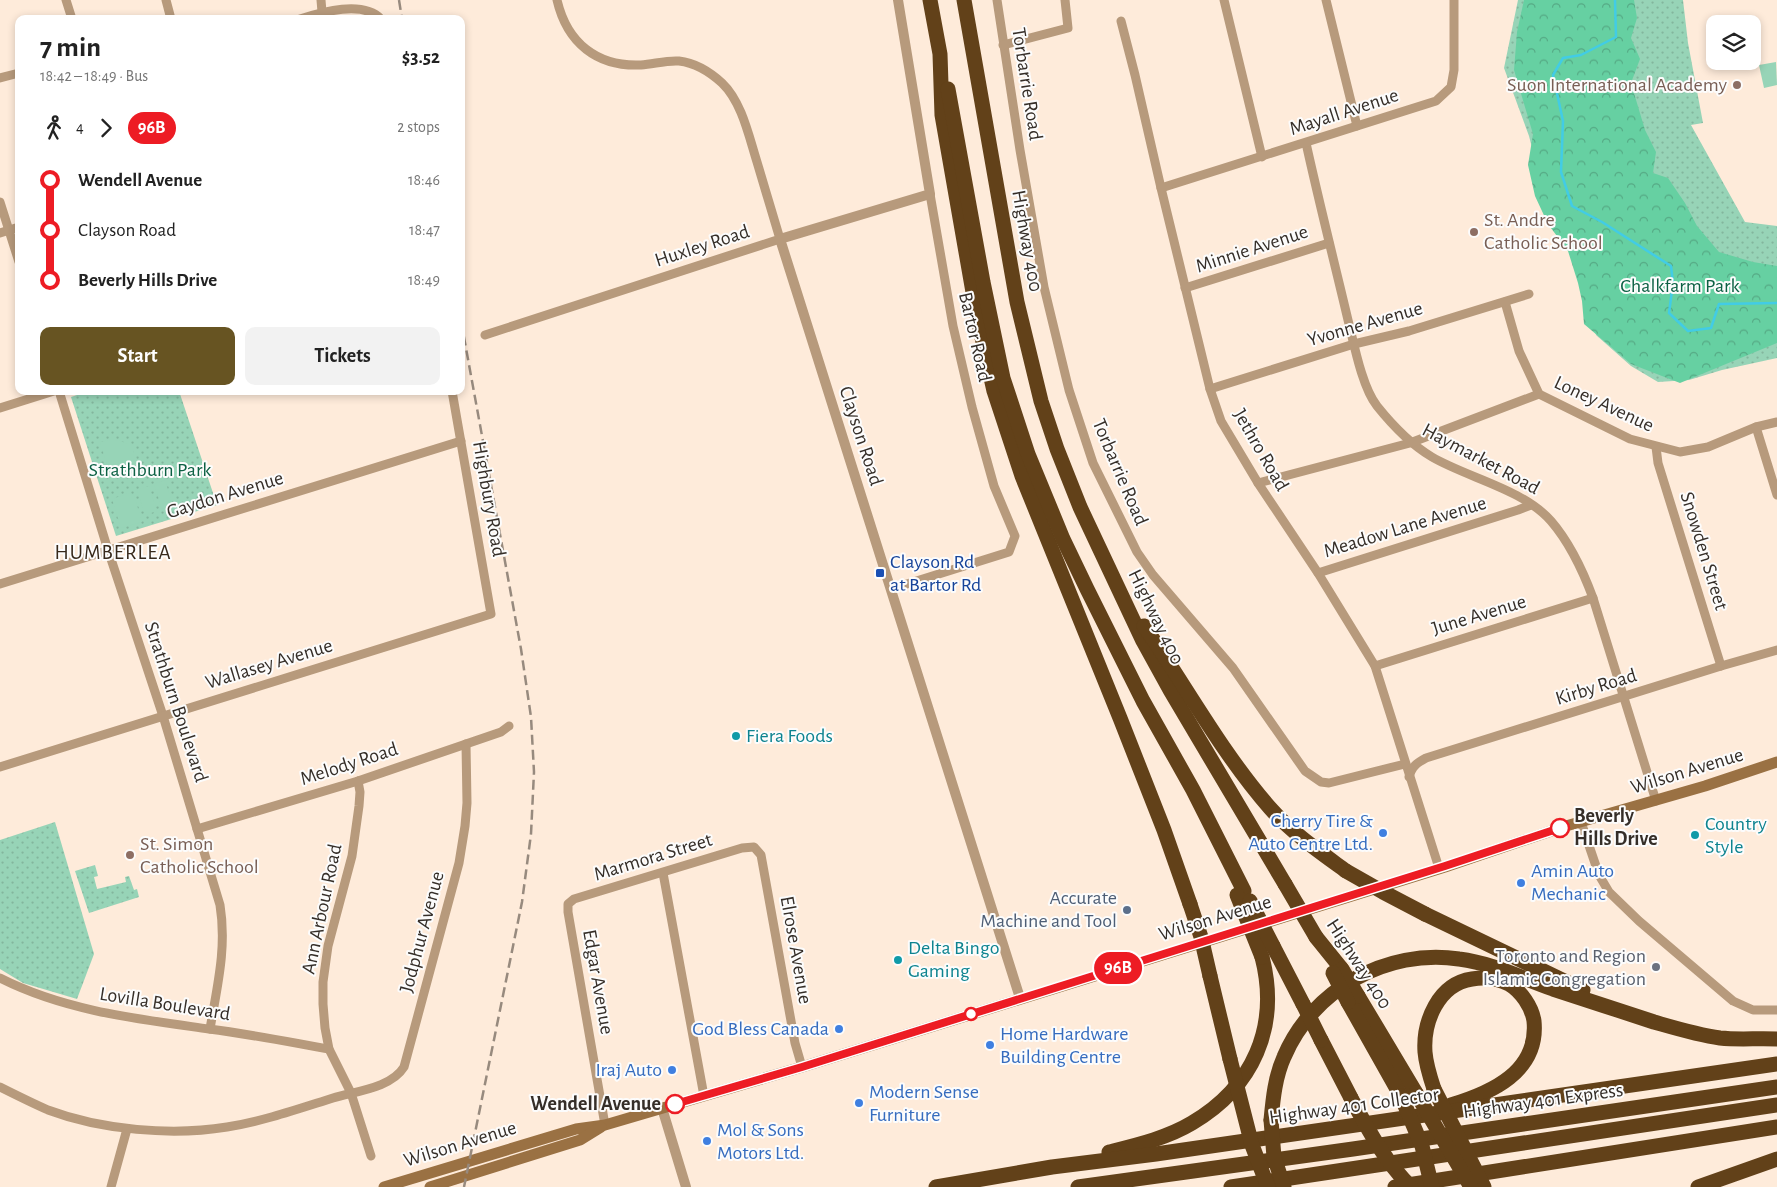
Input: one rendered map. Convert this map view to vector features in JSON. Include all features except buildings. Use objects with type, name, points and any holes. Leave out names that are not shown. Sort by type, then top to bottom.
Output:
[{"type":"highway","points":[[930,0],[1003,378],[1028,454],[1063,539],[1161,735],[1184,792],[1273,946],[1320,1040],[1375,1141],[1411,1187]]},
{"type":"highway","name":"Highway 400","points":[[964,0],[1017,302],[1041,400],[1080,507],[1143,641],[1170,690],[1316,937],[1353,998],[1416,1093],[1471,1187]]},
{"type":"highway","points":[[940,54],[942,115],[976,315],[994,391],[1022,476],[1120,718],[1190,904],[1201,937],[1249,1135],[1268,1187]]},
{"type":"highway","points":[[1120,592],[1165,656],[1232,760],[1270,809],[1310,845],[1346,871],[1383,892],[1633,1015]]},
{"type":"highway","points":[[1052,1168],[1131,1146],[1175,1131],[1218,1105],[1244,1077],[1254,1060],[1263,1035],[1267,1016],[1268,982],[1262,957],[1241,893]]},
{"type":"highway","points":[[1284,1187],[1274,1152],[1271,1120],[1274,1093],[1280,1068],[1288,1048],[1300,1029],[1326,1000],[1344,985],[1360,975],[1391,963],[1434,957],[1458,958],[1486,964],[1674,1028],[1720,1038],[1777,1039]]},
{"type":"highway","points":[[1399,1120],[1448,1106],[1484,1093],[1501,1084],[1518,1070],[1530,1053],[1535,1031],[1533,1016],[1525,1000],[1516,989],[1498,980],[1477,978],[1465,980],[1453,986],[1442,995],[1433,1008],[1426,1031],[1425,1052],[1434,1089],[1484,1187]]},
{"type":"highway","points":[[1353,998],[1422,1146],[1432,1187]]},
{"type":"highway","name":"Highway 401 Collector","points":[[936,1187],[1052,1168],[1399,1120],[1777,1064]]},
{"type":"highway","name":"Highway 401 Express","points":[[1078,1187],[1363,1148],[1777,1087]]},
{"type":"highway","name":"Highway 401 Express","points":[[1231,1187],[1777,1106]]},
{"type":"highway","points":[[1395,1187],[1777,1127]]},
{"type":"highway","points":[[1698,1187],[1777,1160]]},
{"type":"highway","points":[[1719,1187],[1736,1173]]},
{"type":"main road","name":"Wilson Avenue","points":[[384,1187],[576,1129],[605,1125],[802,1067],[1777,762]]},
{"type":"main road","name":"Wilson Avenue","points":[[430,1187],[580,1140],[605,1125]]},
{"type":"street","points":[[66,0],[71,15]]},
{"type":"street","points":[[166,0],[171,15]]},
{"type":"street","points":[[321,0],[322,12]]},
{"type":"street","name":"Clayson Road","points":[[557,0],[566,27],[570,33],[581,46],[603,60],[640,65],[678,61],[705,69],[724,85],[735,100],[744,123],[1020,998]]},
{"type":"street","name":"Bartor Road","points":[[891,589],[1010,552],[1015,536],[994,486],[952,326],[898,0]]},
{"type":"street","name":"Torbarrie Road","points":[[997,0],[1044,287],[1069,390],[1093,463],[1137,552],[1153,575],[1233,668],[1305,771],[1313,778],[1321,782],[1338,782],[1405,764]]},
{"type":"street","points":[[1003,45],[1068,28],[1065,0]]},
{"type":"street","points":[[1224,0],[1262,157]]},
{"type":"street","points":[[1326,0],[1357,126]]},
{"type":"street","name":"Mayall Avenue","points":[[1161,188],[1436,101],[1451,87],[1454,70],[1454,0]]},
{"type":"street","points":[[313,15],[322,12],[362,9],[377,15]]},
{"type":"street","name":"Jethro Road","points":[[1121,21],[1210,389],[1221,421],[1258,483],[1318,573],[1375,666],[1439,868]]},
{"type":"street","points":[[0,78],[15,74]]},
{"type":"street","name":"Haymarket Road","points":[[1306,143],[1354,344],[1366,386],[1375,404],[1410,443],[1434,458],[1510,492],[1551,520],[1585,575],[1656,800]]},
{"type":"street","name":"Huxley Road","points":[[485,335],[780,238],[930,194]]},
{"type":"street","points":[[0,202],[4,232],[15,254]]},
{"type":"street","name":"Minnie Avenue","points":[[1186,288],[1329,243]]},
{"type":"street","name":"Yvonne Avenue","points":[[1210,389],[1354,344],[1409,330],[1529,294]]},
{"type":"street","name":"Loney Avenue","points":[[1505,302],[1519,351],[1539,394],[1630,439],[1680,452],[1708,447],[1756,426],[1777,422]]},
{"type":"street","points":[[1258,483],[1410,443],[1539,394]]},
{"type":"street","points":[[0,408],[41,395]]},
{"type":"street","name":"Strathburn Boulevard","points":[[60,395],[108,550],[163,716],[220,905],[223,930],[220,980],[210,1029]]},
{"type":"street","name":"Highbury Road","points":[[453,395],[491,614]]},
{"type":"street","points":[[1756,426],[1777,495]]},
{"type":"street","name":"Gaydon Avenue","points":[[0,584],[461,441]]},
{"type":"street","name":"Snowden Street","points":[[1656,447],[1658,463],[1721,666]]},
{"type":"street","name":"Meadow Lane Avenue","points":[[1318,573],[1518,510],[1530,504]]},
{"type":"street","name":"June Avenue","points":[[1375,666],[1593,598]]},
{"type":"street","name":"Wallasey Avenue","points":[[0,767],[491,614]]},
{"type":"street","name":"Kirby Road","points":[[1409,777],[1412,768],[1426,758],[1777,650]]},
{"type":"street","name":"Melody Road","points":[[197,829],[358,781],[501,732],[509,726]]},
{"type":"street","name":"Jodphur Avenue","points":[[0,1087],[48,1110],[66,1116],[127,1129],[172,1131],[226,1127],[276,1116],[391,1080],[404,1067],[459,863],[467,803],[466,744]]},
{"type":"street","points":[[1401,750],[1411,757],[1426,758]]},
{"type":"street","name":"Ann Arbour Road","points":[[358,781],[360,792],[359,806],[352,856],[324,968],[323,1004],[324,1028],[329,1049],[351,1093],[371,1156]]},
{"type":"street","points":[[1582,822],[1599,875],[1609,892],[1639,921],[1733,1001],[1753,1010],[1777,1010]]},
{"type":"street","name":"Marmora Street","points":[[568,904],[574,899],[749,847]]},
{"type":"street","name":"Elrose Avenue","points":[[749,847],[758,850],[761,855],[795,1043],[802,1067]]},
{"type":"street","points":[[663,873],[704,1096]]},
{"type":"street","name":"Edgar Avenue","points":[[568,904],[605,1125]]},
{"type":"street","name":"Lovilla Boulevard","points":[[0,978],[22,989],[69,1004],[138,1020],[210,1029],[329,1049]]},
{"type":"street","points":[[662,1108],[686,1187]]},
{"type":"street","points":[[111,1187],[127,1129]]},
{"type":"green space","name":"Chalkfarm Park","points":[[1518,0],[1683,0],[1688,43],[1703,123],[1691,125],[1745,222],[1777,226],[1777,358],[1722,370],[1689,380],[1658,382],[1631,366],[1596,335],[1584,266],[1547,207],[1529,136],[1504,68]]},
{"type":"green space","name":"Chalkfarm Park","points":[[1524,0],[1634,0],[1637,18],[1631,38],[1640,59],[1631,83],[1645,130],[1656,152],[1653,173],[1668,178],[1685,203],[1697,226],[1719,252],[1753,262],[1777,266],[1777,343],[1680,383],[1631,364],[1584,324],[1582,301],[1568,251],[1548,224],[1535,196],[1528,165],[1533,134],[1514,70],[1517,32]]},
{"type":"green space","points":[[1776,62],[1777,85],[1764,88],[1760,70],[1761,65]]},
{"type":"green space","name":"Strathburn Park","points":[[77,395],[180,395],[217,505],[116,536],[71,397]]},
{"type":"green space","points":[[110,440],[121,441],[128,445],[134,452],[138,462],[111,471],[108,468],[100,442]]},
{"type":"green space","points":[[165,480],[173,506],[162,509],[154,484]]},
{"type":"green space","points":[[149,486],[157,511],[145,515],[137,490]]},
{"type":"green space","points":[[129,493],[134,495],[142,522],[121,528],[112,499]]},
{"type":"green space","points":[[55,822],[94,954],[77,999],[23,983],[0,969],[0,840]]},
{"type":"green space","points":[[95,865],[98,876],[94,877],[97,889],[126,882],[125,877],[129,876],[134,890],[137,889],[139,897],[89,913],[75,871]]},
{"type":"waterway","points":[[1615,0],[1616,37],[1581,55],[1563,58],[1553,75],[1563,121],[1561,172],[1572,206],[1602,222],[1671,266],[1673,283],[1669,313],[1688,331],[1711,328],[1719,304],[1777,303]]},
{"type":"railway","points":[[399,0],[401,15]]},
{"type":"railway","points":[[464,1187],[522,902],[531,834],[534,772],[531,717],[521,649],[465,343]]},
{"type":"bus line","name":"96B","points":[[675,1104],[802,1067],[1445,866],[1560,828]]},
{"type":"place","name":"Suon International Academy","points":[[1737,85]]},
{"type":"place","name":"St. Andre Catholic School","points":[[1474,232]]},
{"type":"place","name":"Clayson Rd at Bartor Rd","points":[[880,573]]},
{"type":"place","name":"Fiera Foods","points":[[736,736]]},
{"type":"place","name":"Beverly Hills Drive","points":[[1560,828]]},
{"type":"place","name":"Cherry Tire & Auto Centre Ltd.","points":[[1383,833]]},
{"type":"place","name":"Country Style","points":[[1695,835]]},
{"type":"place","name":"St. Simon Catholic School","points":[[130,855]]},
{"type":"place","name":"Amin Auto Mechanic","points":[[1521,883]]},
{"type":"place","name":"Accurate Machine and Tool","points":[[1127,910]]},
{"type":"place","name":"Delta Bingo Gaming","points":[[898,960]]},
{"type":"place","name":"Toronto and Region Islamic Congregation","points":[[1656,967]]},
{"type":"place","name":"God Bless Canada","points":[[839,1029]]},
{"type":"place","name":"Home Hardware Building Centre","points":[[990,1045]]},
{"type":"place","name":"Iraj Auto","points":[[672,1070]]},
{"type":"place","name":"Modern Sense Furniture","points":[[859,1103]]},
{"type":"place","name":"Wendell Avenue","points":[[675,1104]]},
{"type":"place","name":"Mol & Sons Motors Ltd.","points":[[707,1141]]},
{"type":"district","name":"HUMBERLEA","points":[[113,552]]}]
